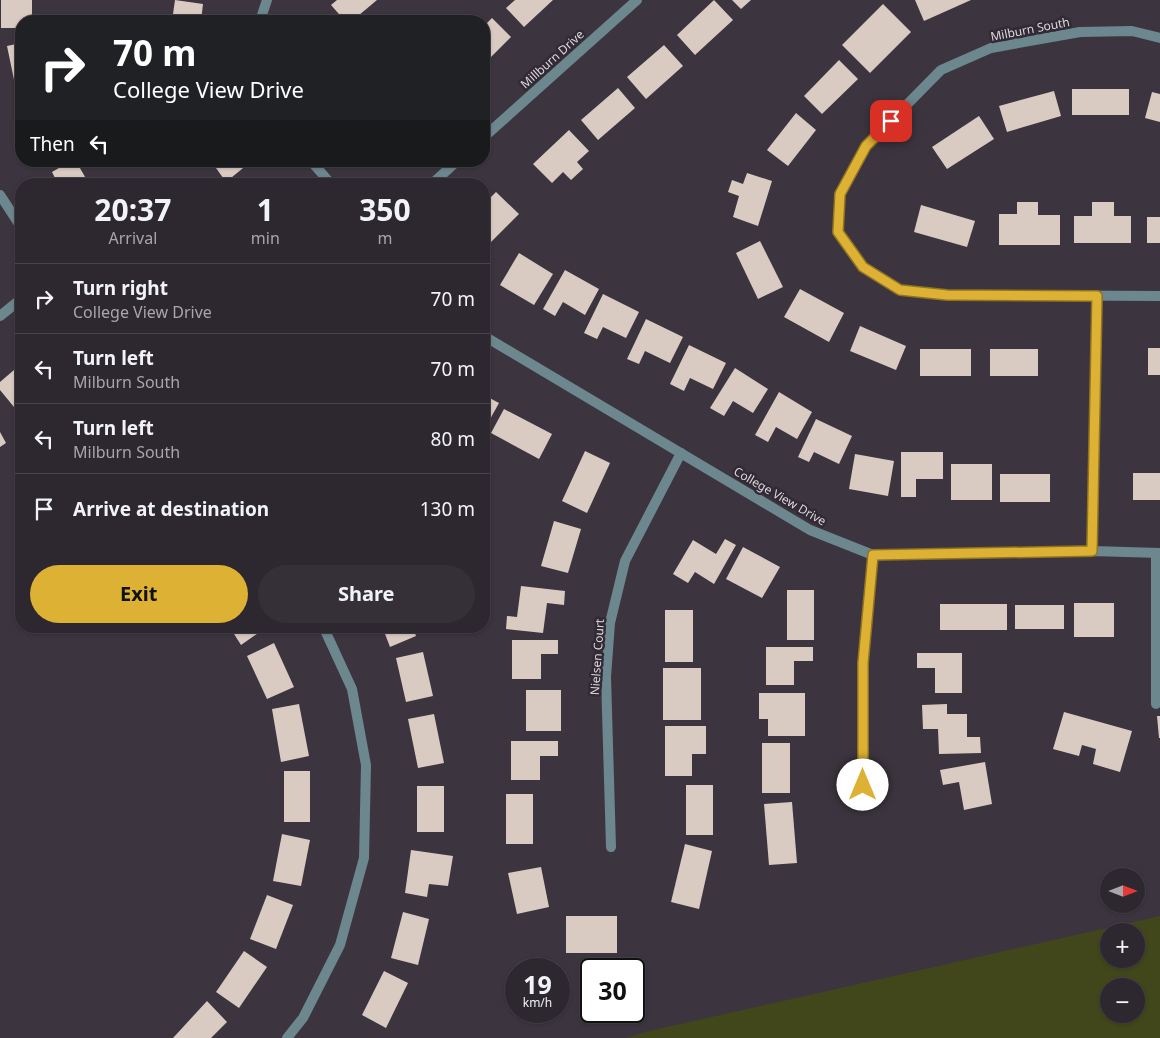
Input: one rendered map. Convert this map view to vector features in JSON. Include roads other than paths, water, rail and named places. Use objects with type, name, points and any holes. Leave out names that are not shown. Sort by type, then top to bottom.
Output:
[{"type":"street","points":[[262,15],[267,0]]},
{"type":"street","name":"Millburn Drive","points":[[490,132],[637,0]]},
{"type":"street","name":"Milburn South","points":[[1160,38],[1132,31],[1080,32],[991,48],[941,70],[866,146],[840,194],[838,232],[863,267],[900,290],[947,295],[1160,296]]},
{"type":"street","points":[[316,167],[326,178]]},
{"type":"street","points":[[439,178],[450,167]]},
{"type":"street","points":[[0,195],[15,218]]},
{"type":"street","points":[[1092,551],[1097,296]]},
{"type":"street","points":[[0,316],[15,304]]},
{"type":"street","name":"College View Drive","points":[[490,340],[810,530],[873,555],[1092,551],[1158,553]]},
{"type":"street","name":"Nielsen Court","points":[[611,847],[606,677],[610,623],[625,561],[681,453]]},
{"type":"street","points":[[1156,704],[1158,553]]},
{"type":"street","points":[[863,785],[863,663],[873,555]]},
{"type":"street","points":[[287,1038],[303,1018],[340,946],[364,858],[366,765],[352,689],[326,633]]}]
